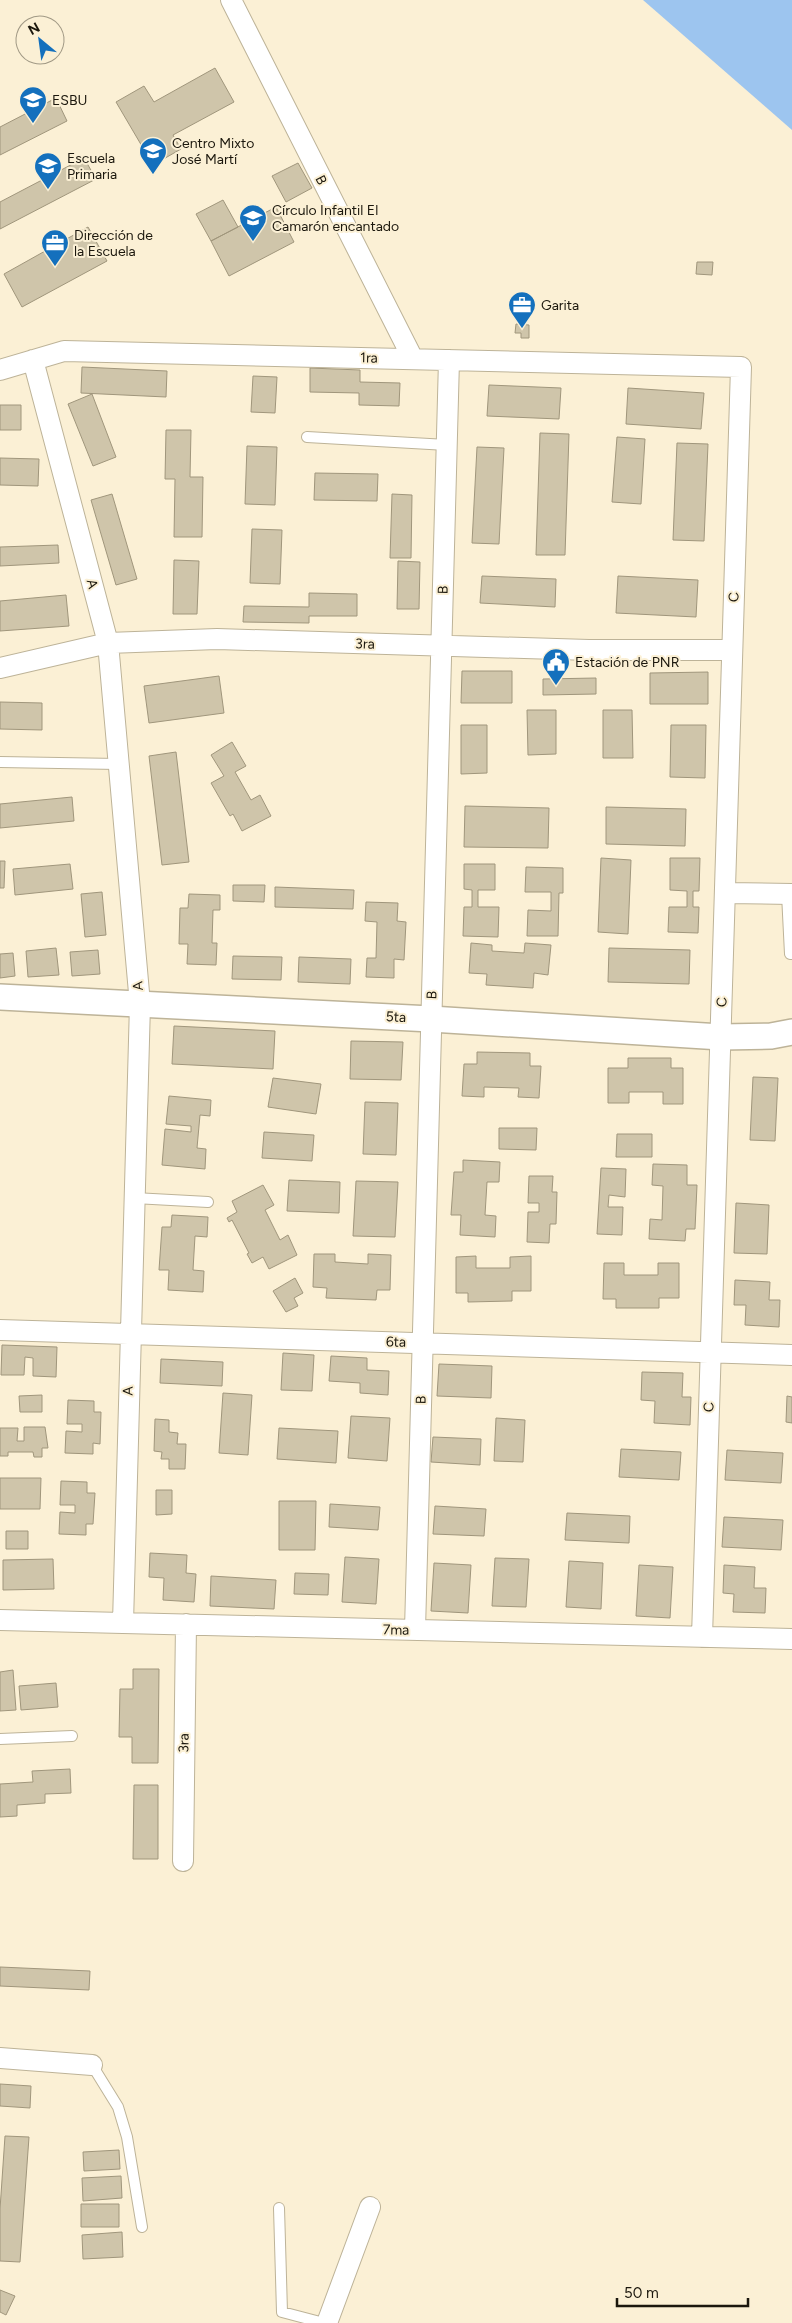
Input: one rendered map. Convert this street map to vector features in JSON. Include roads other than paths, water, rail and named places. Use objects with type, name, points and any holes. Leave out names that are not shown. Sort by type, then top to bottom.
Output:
[{"type":"street","name":"B","points":[[231,0],[413,359]]},
{"type":"street","name":"1ra","points":[[0,370],[64,351],[741,367]]},
{"type":"street","name":"A","points":[[33,360],[108,643],[140,1004],[123,1623]]},
{"type":"street","name":"B","points":[[415,1630],[449,360]]},
{"type":"street","name":"C","points":[[702,1637],[741,367]]},
{"type":"street","name":"3ra","points":[[0,668],[108,643],[217,639],[441,646],[732,650]]},
{"type":"street","points":[[725,893],[789,894]]},
{"type":"street","name":"5ta","points":[[0,997],[431,1019],[720,1037],[771,1036],[792,1032]]},
{"type":"street","name":"6ta","points":[[0,1330],[792,1355]]},
{"type":"street","name":"7ma","points":[[0,1620],[792,1639]]},
{"type":"street","name":"3ra","points":[[183,1861],[186,1624]]},
{"type":"street","points":[[0,2058],[92,2065]]},
{"type":"street","points":[[325,2323],[370,2206]]},
{"type":"lane","points":[[307,437],[447,445]]},
{"type":"lane","points":[[0,762],[118,764]]},
{"type":"lane","points":[[789,894],[790,954],[792,954]]},
{"type":"lane","points":[[134,1198],[208,1202]]},
{"type":"lane","points":[[0,1739],[72,1736]]},
{"type":"lane","points":[[92,2065],[118,2107],[127,2137],[142,2228]]},
{"type":"lane","points":[[279,2208],[282,2312],[325,2323]]},
{"type":"water","points":[[643,0],[792,0],[792,130]]},
{"type":"place","name":"ESBU","points":[[33,124]]},
{"type":"place","name":"Centro Mixto José Martí","points":[[153,175]]},
{"type":"place","name":"Escuela Primaria","points":[[48,190]]},
{"type":"place","name":"Círculo Infantil El Camarón encantado","points":[[253,242]]},
{"type":"place","name":"Dirección de la Escuela","points":[[55,267]]},
{"type":"place","name":"Garita","points":[[522,329]]},
{"type":"place","name":"Estación de PNR","points":[[556,686]]}]
